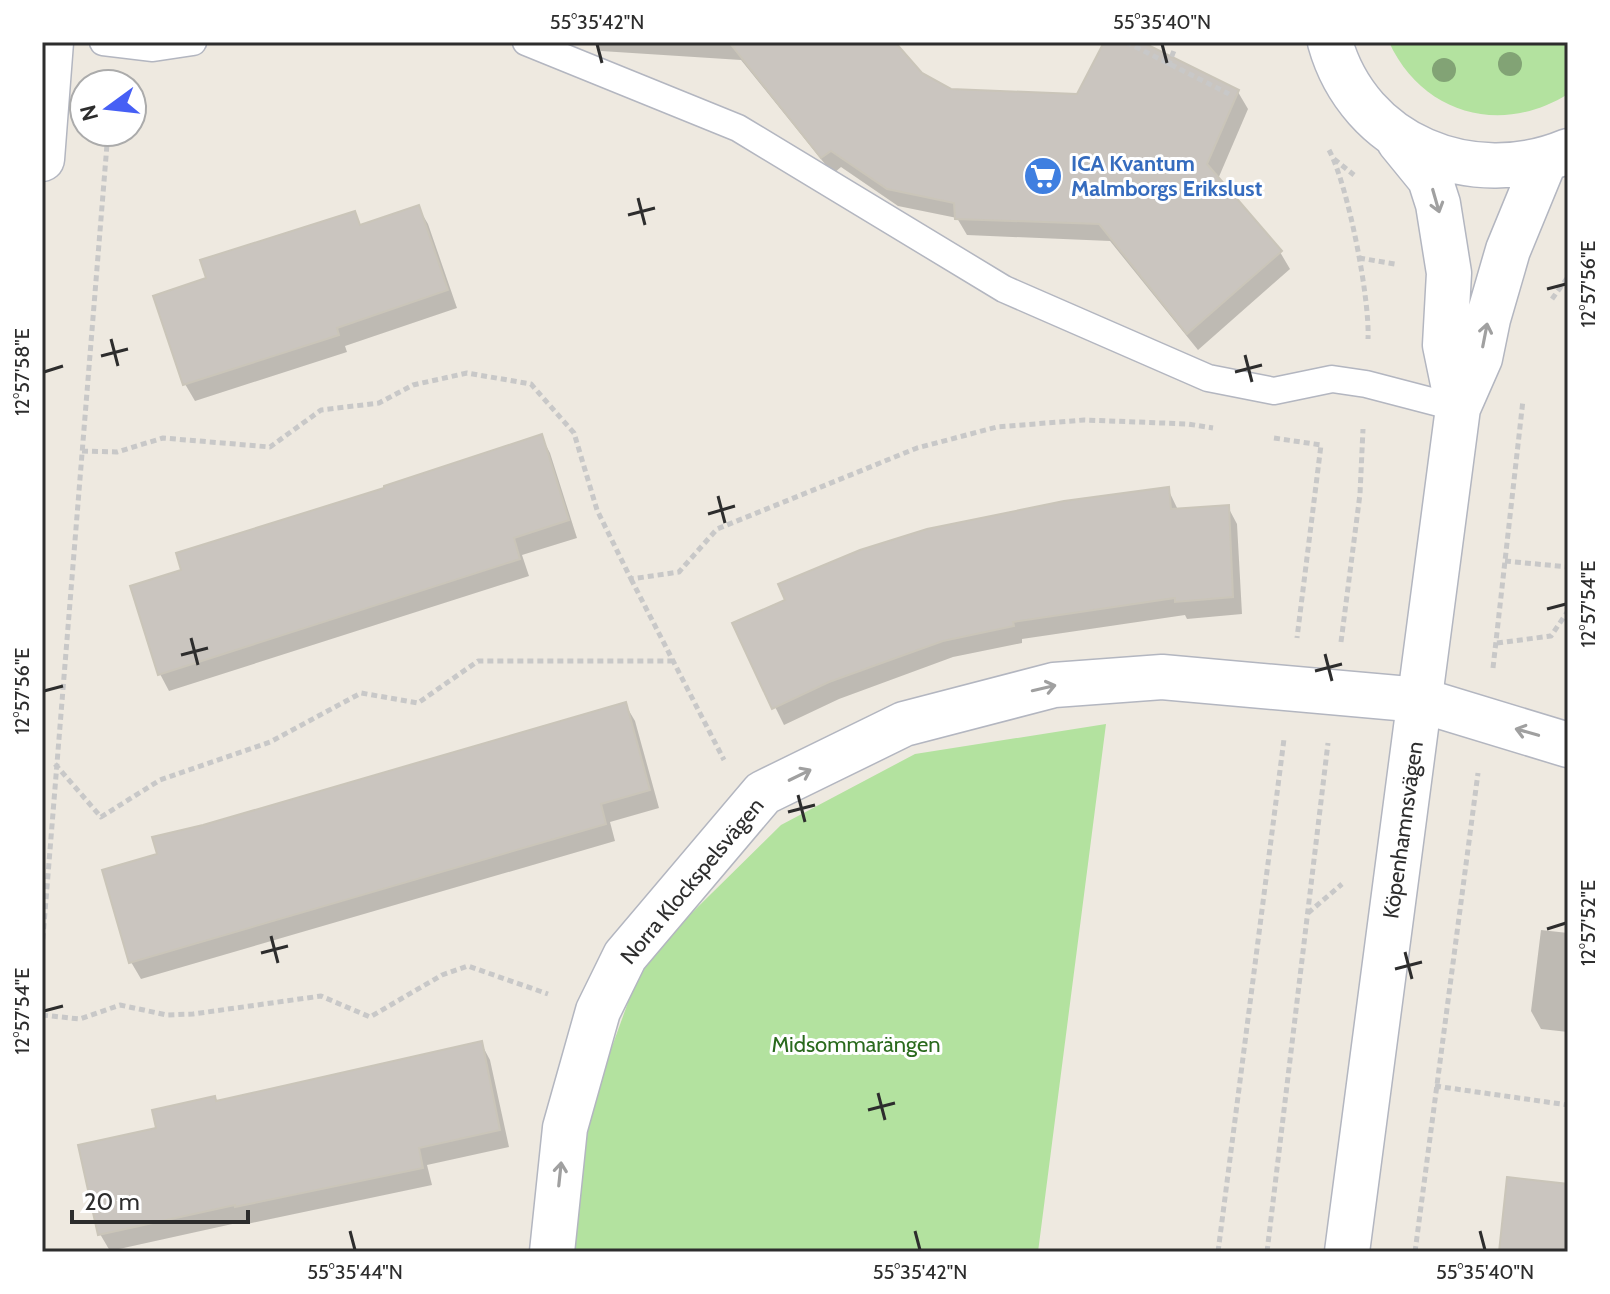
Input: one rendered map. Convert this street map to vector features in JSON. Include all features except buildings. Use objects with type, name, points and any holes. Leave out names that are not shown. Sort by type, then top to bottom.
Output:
[{"type":"street","points":[[43,134],[51,42]]},
{"type":"street","name":"Köpenhamnsvägen","points":[[1330,42],[1345,80],[1367,110],[1395,136],[1430,179],[1438,204],[1449,273],[1445,345],[1458,408]]},
{"type":"street","name":"Köpenhamnsvägen","points":[[1395,136],[1442,159],[1493,167],[1556,155]]},
{"type":"street","name":"Köpenhamnsvägen","points":[[1347,1252],[1458,408],[1480,358],[1508,250],[1556,155]]},
{"type":"street","name":"Norra Klockspelsvägen","points":[[552,1252],[565,1128],[598,1011],[625,956],[763,793],[904,724],[1054,685],[1162,677],[1420,700],[1568,745]]},
{"type":"lane","points":[[103,42],[153,48],[193,42]]},
{"type":"lane","points":[[526,42],[738,128],[1004,289],[1208,378],[1274,391],[1332,379],[1366,384],[1458,408]]},
{"type":"path","points":[[1126,42],[1229,94]]},
{"type":"path","points":[[1169,65],[1175,48]]},
{"type":"path","points":[[42,949],[107,148]]},
{"type":"path","points":[[1550,302],[1568,277]]},
{"type":"path","points":[[82,451],[117,452],[163,438],[270,447],[321,410],[379,403],[413,385],[467,373],[531,384],[574,433],[597,510],[749,809]]},
{"type":"path","points":[[1484,720],[1497,643],[1524,394]]},
{"type":"path","points":[[631,579],[679,572],[717,529],[917,448],[997,427],[1084,420],[1188,424],[1217,429]]},
{"type":"path","points":[[1218,1252],[1321,445],[1262,436]]},
{"type":"path","points":[[1505,561],[1568,567]]},
{"type":"path","points":[[1497,643],[1551,636],[1568,611]]},
{"type":"path","points":[[55,764],[101,817],[160,780],[270,742],[361,693],[418,703],[478,661],[674,661]]},
{"type":"path","points":[[1267,1252],[1335,693]]},
{"type":"path","points":[[1415,1252],[1476,789]]},
{"type":"path","points":[[42,1015],[80,1019],[120,1005],[167,1015],[193,1014],[321,996],[370,1017],[442,975],[468,966],[598,1011]]},
{"type":"path","points":[[1435,1086],[1568,1105]]},
{"type":"green space","points":[[1389,42],[1568,42],[1568,94],[1542,107],[1516,114],[1491,115],[1466,111],[1442,101],[1421,86],[1403,67]]},
{"type":"green space","name":"Midsommarängen","points":[[1106,724],[1038,1252],[569,1252],[584,1124],[643,961],[781,825],[915,754]]},
{"type":"place","name":"ICA Kvantum Malmborgs Erikslust","points":[[1043,176]]}]
